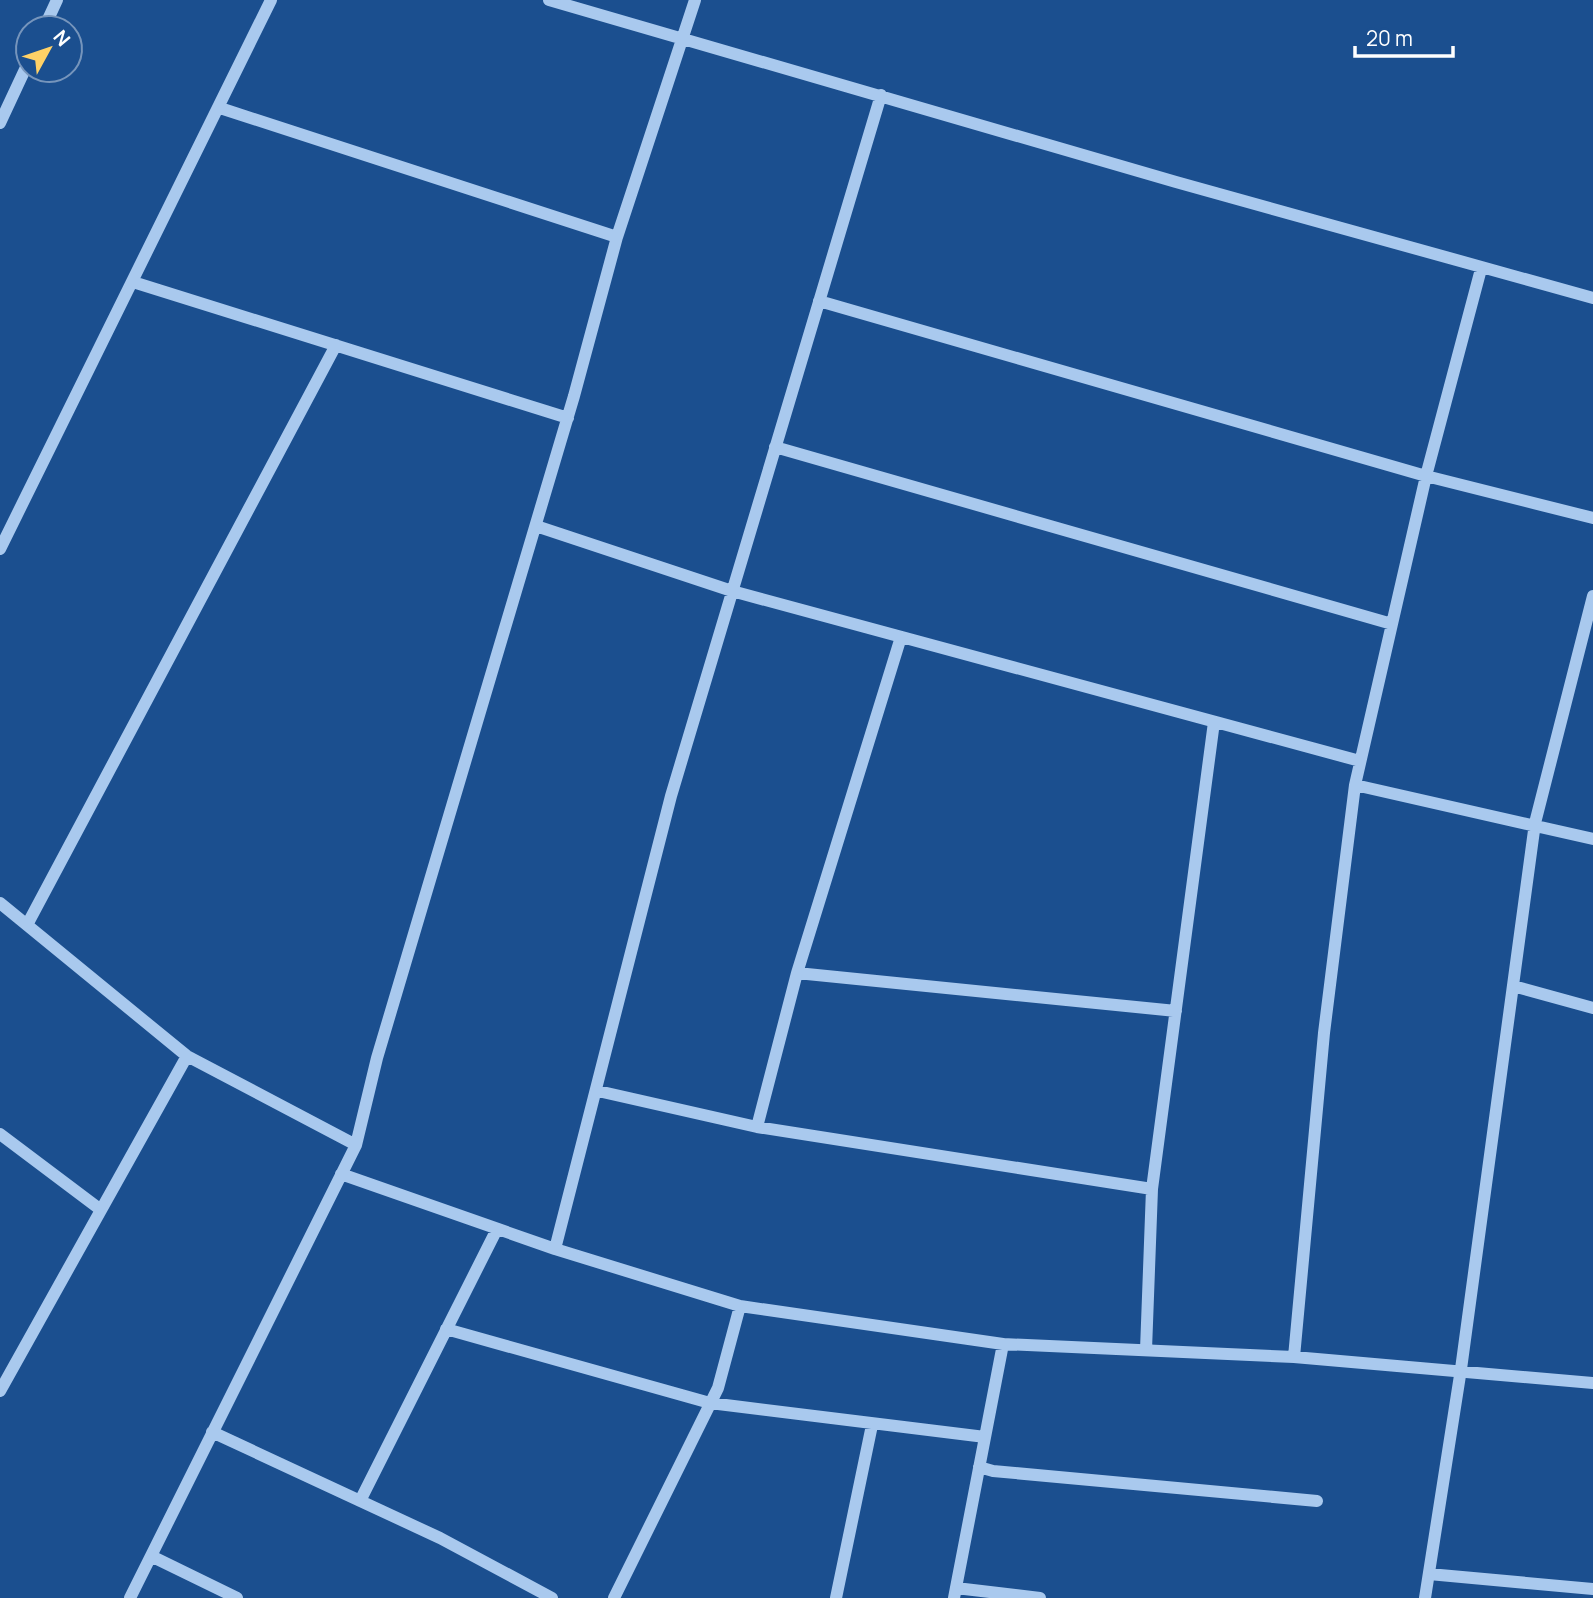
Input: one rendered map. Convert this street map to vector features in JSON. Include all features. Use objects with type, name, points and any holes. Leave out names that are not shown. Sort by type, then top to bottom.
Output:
[{"type":"street","points":[[0,549],[271,0]]},
{"type":"street","points":[[549,0],[1481,269],[1593,298]]},
{"type":"street","points":[[130,1598],[356,1145],[377,1058],[568,418],[617,237],[695,0]]},
{"type":"street","points":[[0,123],[18,84]]},
{"type":"street","points":[[555,1249],[598,1091],[671,796],[881,95]]},
{"type":"street","points":[[220,108],[617,237]]},
{"type":"street","points":[[1294,1357],[1324,1033],[1355,785],[1426,476],[1481,269]]},
{"type":"street","points":[[133,282],[568,418]]},
{"type":"street","points":[[819,301],[1426,476],[1593,518]]},
{"type":"street","points":[[27,925],[336,345]]},
{"type":"street","points":[[775,447],[1392,624]]},
{"type":"street","points":[[536,526],[732,591],[1360,761]]},
{"type":"street","points":[[1425,1598],[1461,1369],[1535,823],[1593,596]]},
{"type":"street","points":[[757,1127],[797,973],[901,637]]},
{"type":"street","points":[[1146,1350],[1152,1189],[1214,722]]},
{"type":"street","points":[[1355,785],[1535,823],[1593,839]]},
{"type":"street","points":[[0,903],[187,1056],[356,1145]]},
{"type":"street","points":[[797,973],[1176,1011]]},
{"type":"street","points":[[1513,986],[1593,1008]]},
{"type":"street","points":[[0,1391],[187,1056]]},
{"type":"street","points":[[598,1091],[757,1127],[1152,1189]]},
{"type":"street","points":[[0,1134],[101,1210]]},
{"type":"street","points":[[341,1174],[555,1249],[740,1307],[1003,1344],[1294,1357],[1461,1369],[1593,1383]]},
{"type":"street","points":[[360,1501],[497,1229]]},
{"type":"street","points":[[614,1598],[718,1388],[740,1307]]},
{"type":"street","points":[[446,1329],[710,1403],[985,1437]]},
{"type":"street","points":[[1003,1344],[955,1593],[1040,1598]]},
{"type":"street","points":[[836,1598],[872,1425]]},
{"type":"street","points":[[212,1432],[440,1538],[552,1598]]},
{"type":"street","points":[[979,1467],[993,1471],[1317,1501]]},
{"type":"street","points":[[151,1556],[237,1598]]},
{"type":"street","points":[[1429,1574],[1593,1589]]}]
